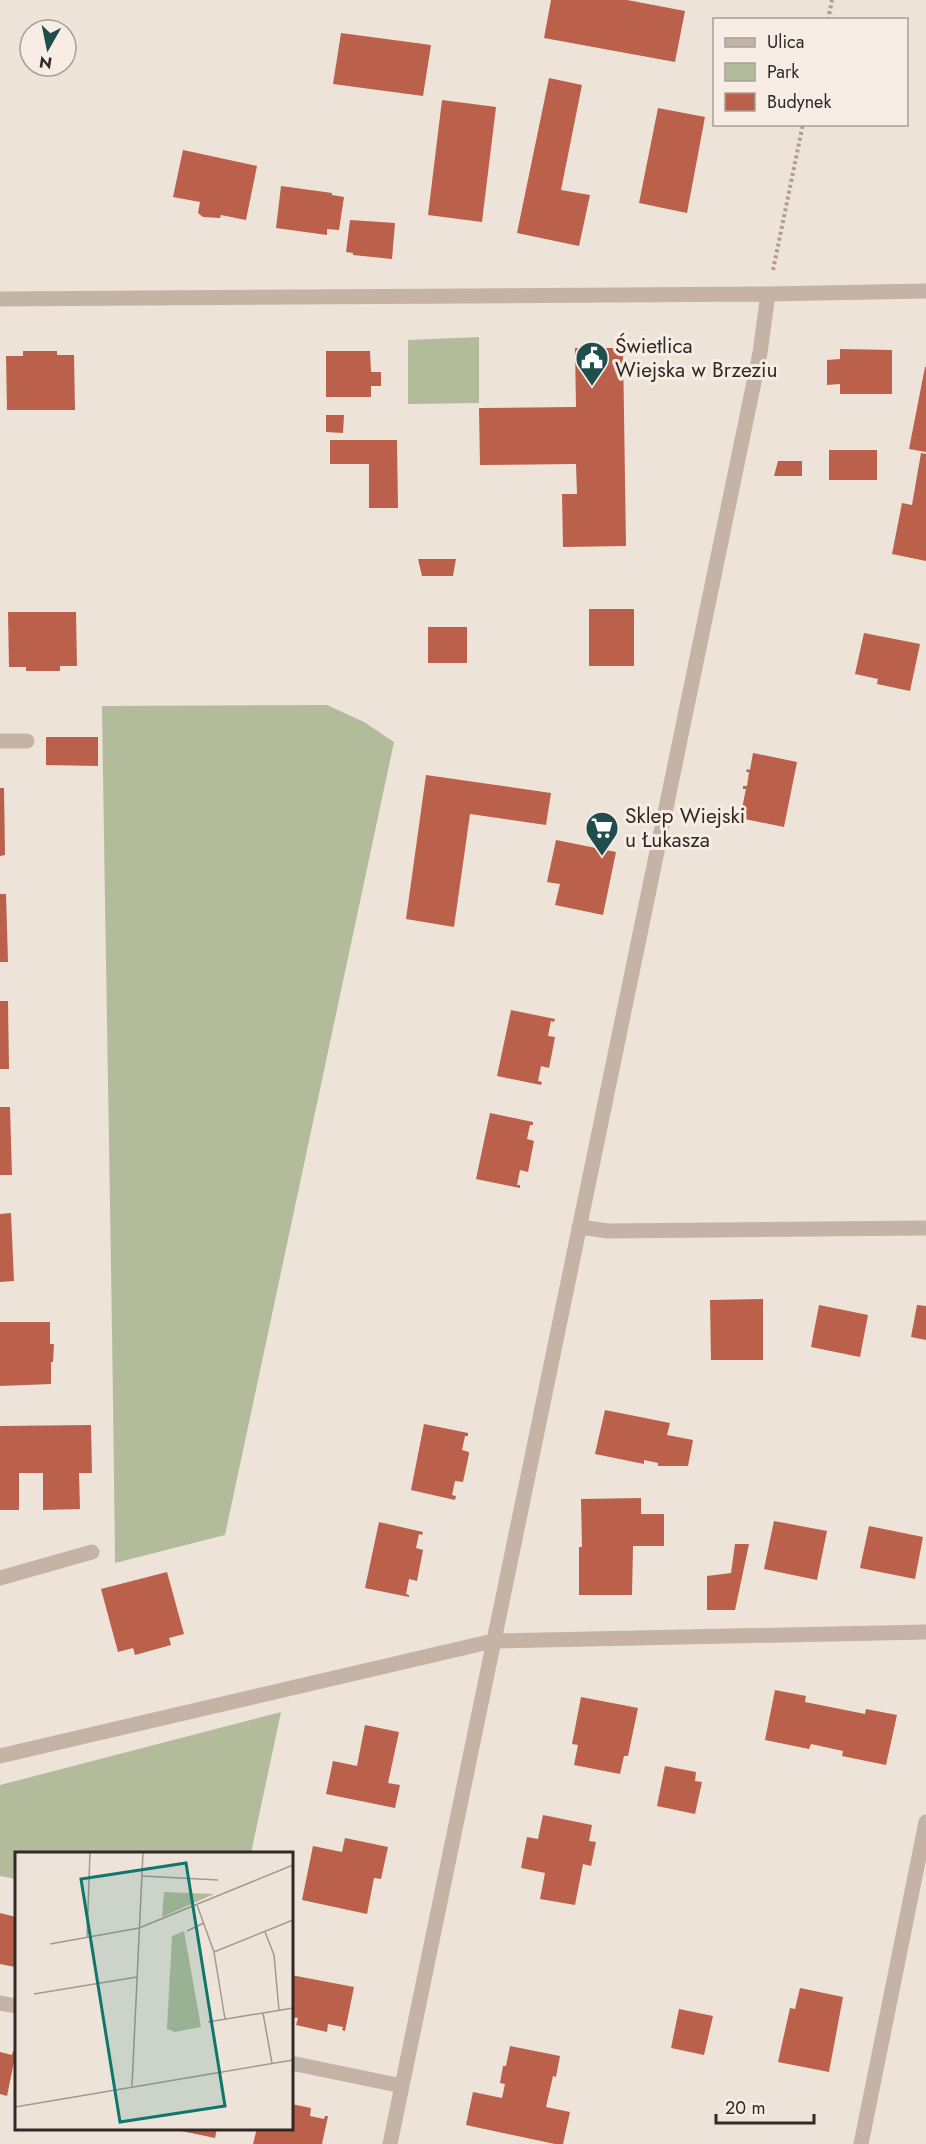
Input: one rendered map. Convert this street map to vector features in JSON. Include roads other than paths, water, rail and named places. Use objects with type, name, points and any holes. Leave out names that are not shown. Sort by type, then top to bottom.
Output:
[{"type":"street","points":[[0,299],[926,291]]},
{"type":"street","points":[[390,2144],[760,353],[768,294]]},
{"type":"street","points":[[0,741],[27,741]]},
{"type":"street","points":[[579,1227],[608,1231],[926,1228]]},
{"type":"street","points":[[0,1578],[92,1552]]},
{"type":"street","points":[[0,1756],[493,1641],[926,1632]]},
{"type":"street","points":[[861,2144],[926,1822]]},
{"type":"street","points":[[0,2003],[15,2006]]},
{"type":"street","points":[[292,2063],[402,2086]]},
{"type":"place","name":"Świetlica Wiejska w Brzeziu","points":[[592,387]]},
{"type":"place","name":"Sklep Wiejski u Łukasza","points":[[602,857]]}]
